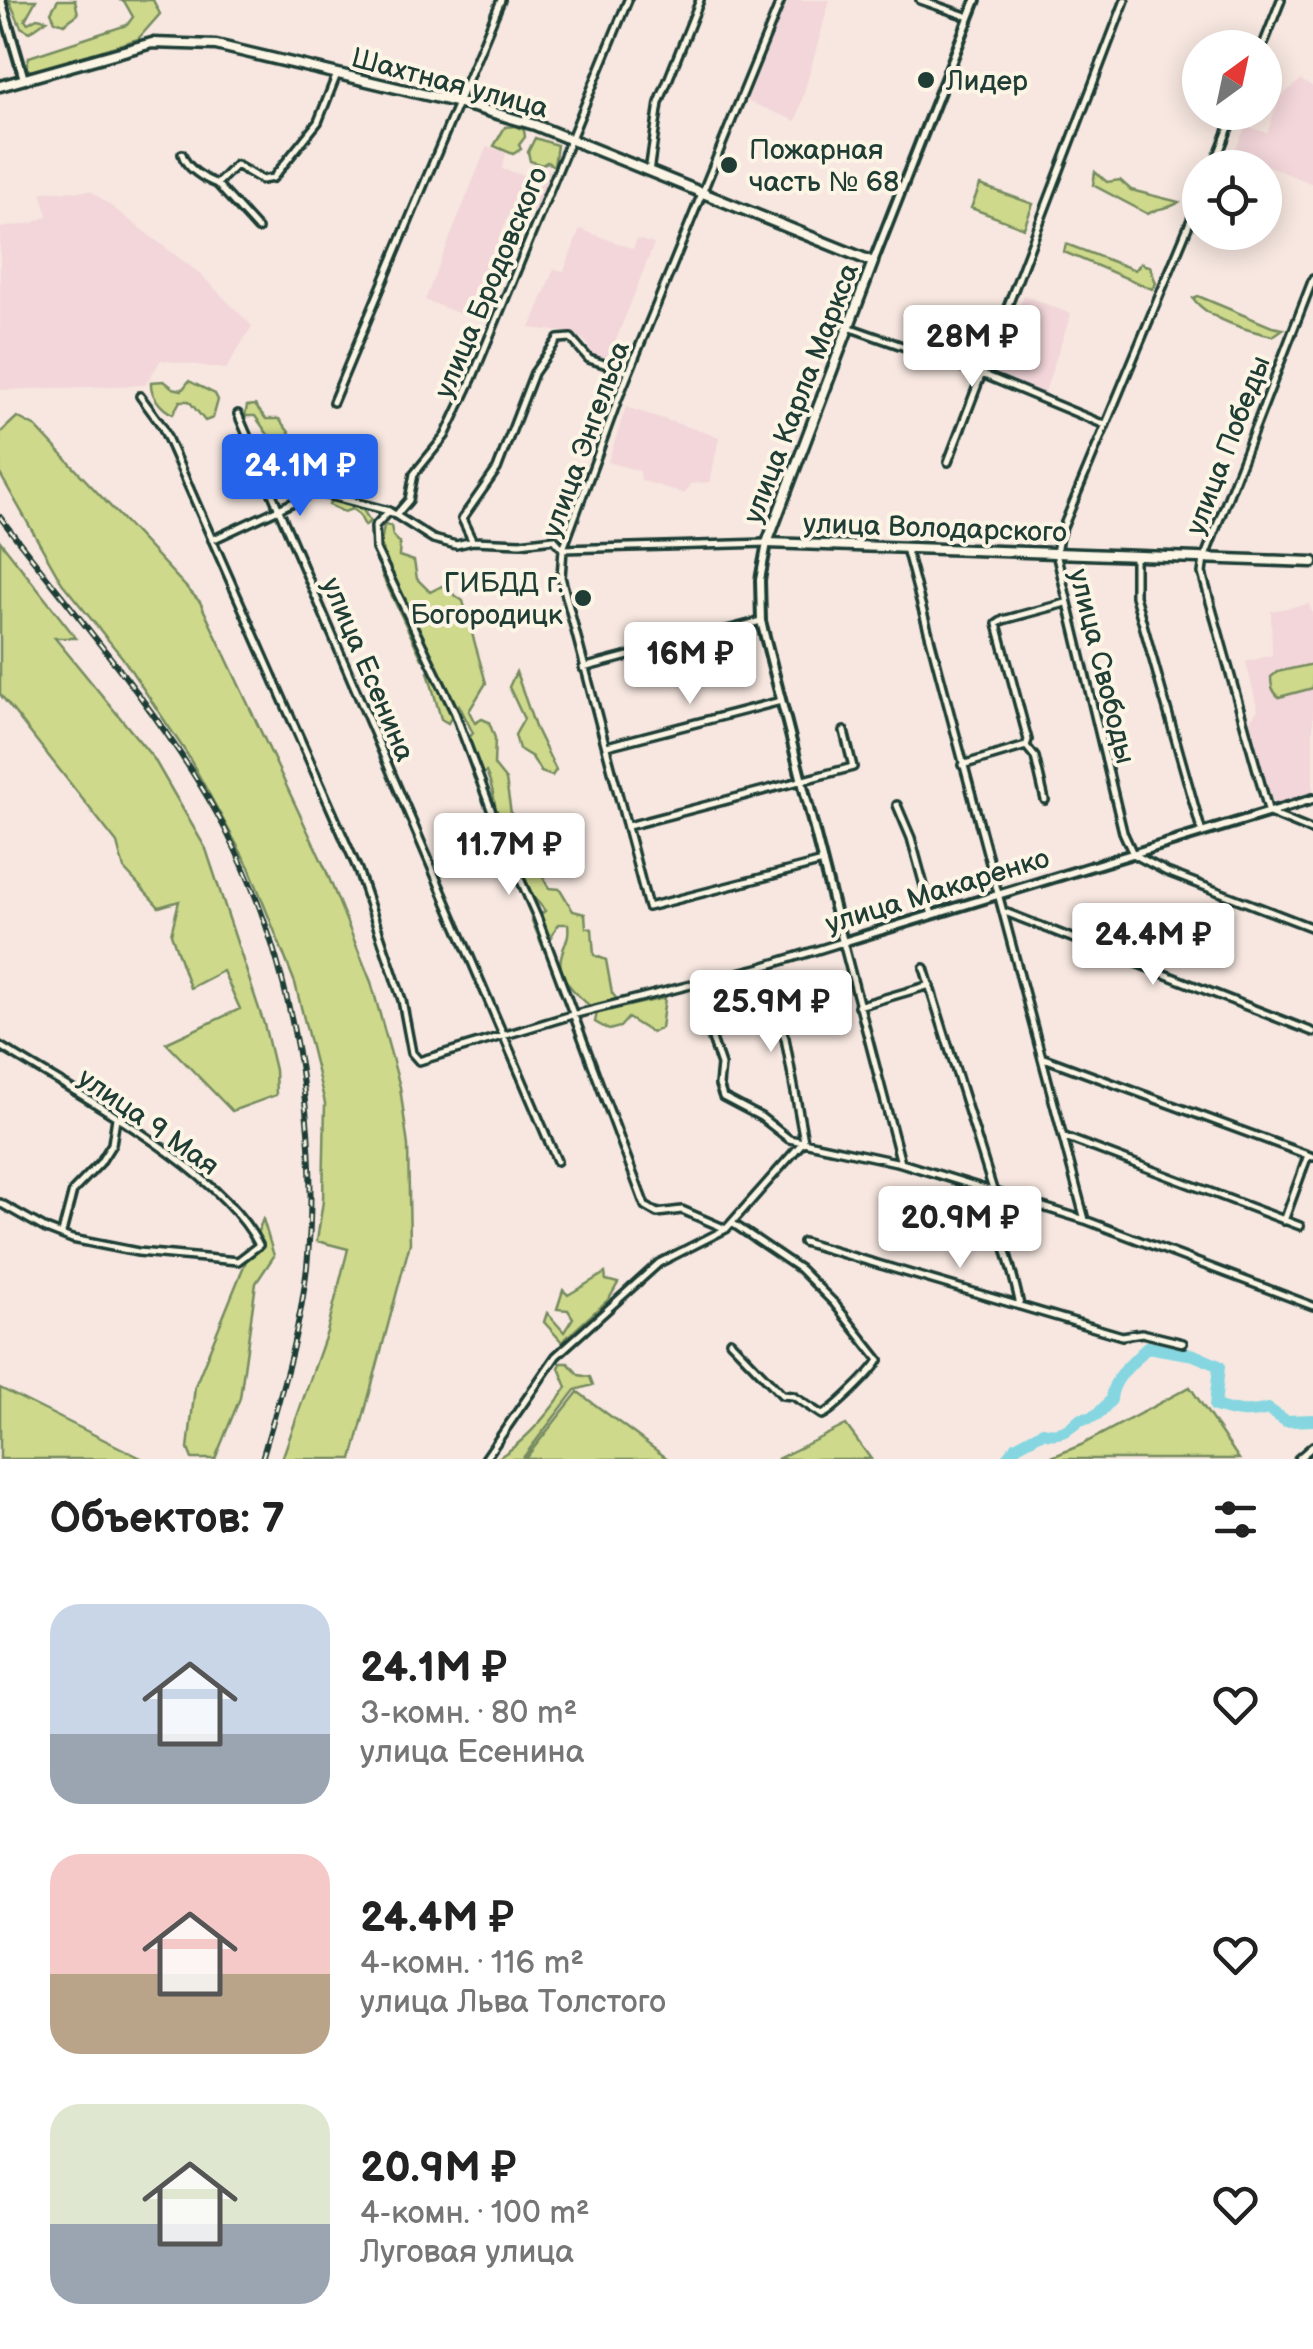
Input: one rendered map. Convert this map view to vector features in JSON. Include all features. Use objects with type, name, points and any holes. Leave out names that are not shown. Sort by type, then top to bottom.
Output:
[{"type":"main road","name":"Шахтная улица","points":[[0,86],[128,48],[172,41],[216,45],[460,103],[573,140],[873,262]]},
{"type":"main road","name":"улица Карла Маркса","points":[[767,544],[873,262]]},
{"type":"main road","name":"улица Володарского","points":[[767,544],[1313,562]]},
{"type":"street","points":[[0,0],[24,79]]},
{"type":"street","points":[[333,402],[501,0]]},
{"type":"street","name":"улица Бродовского","points":[[628,0],[472,379],[445,436],[418,468],[409,500],[375,526],[376,549],[455,713],[645,1206],[657,1213],[682,1210],[729,1226]]},
{"type":"street","points":[[649,172],[659,103],[700,0]]},
{"type":"street","name":"улица Энгельса","points":[[782,0],[628,372],[563,549],[561,577],[648,907],[824,862]]},
{"type":"street","points":[[920,0],[969,17]]},
{"type":"street","name":"улица Карла Маркса","points":[[873,262],[976,0]]},
{"type":"street","points":[[948,462],[1124,0]]},
{"type":"street","points":[[1269,30],[1281,0]]},
{"type":"street","points":[[218,184],[236,165],[262,180],[273,178],[318,122],[337,74]]},
{"type":"street","points":[[182,154],[184,162],[218,184],[258,229]]},
{"type":"street","name":"улица Свободы","points":[[1134,854],[1123,832],[1056,554],[1058,537],[1182,241]]},
{"type":"street","name":"улица Победы","points":[[1269,813],[1202,573],[1204,558],[1313,279]]},
{"type":"street","points":[[848,327],[982,374],[1106,425]]},
{"type":"street","points":[[473,541],[462,519],[497,469],[534,372],[550,347],[558,339],[571,338],[589,359],[628,372]]},
{"type":"street","points":[[140,396],[162,426],[212,540]]},
{"type":"street","name":"улица Есенина","points":[[238,414],[557,1161]]},
{"type":"street","name":"улица Володарского","points":[[212,540],[314,492],[392,512],[433,538],[456,545],[554,539],[563,549],[767,544]]},
{"type":"street","name":"улица Макаренко","points":[[212,540],[358,870],[402,1000],[412,1053],[419,1061],[572,1014],[762,967],[1313,799]]},
{"type":"street","name":"улица Карла Маркса","points":[[767,544],[760,580],[761,621],[901,1163]]},
{"type":"street","points":[[906,548],[1086,1220]]},
{"type":"street","points":[[1135,556],[1135,596],[1202,833]]},
{"type":"street","points":[[1026,746],[1028,740],[996,624],[1066,604]]},
{"type":"street","points":[[583,668],[761,621]]},
{"type":"street","points":[[607,746],[782,701]]},
{"type":"street","points":[[628,826],[852,767],[844,731]]},
{"type":"street","points":[[962,765],[1026,746]]},
{"type":"street","points":[[1026,746],[1034,757],[1046,800]]},
{"type":"street","points":[[897,805],[911,838],[932,914]]},
{"type":"street","points":[[1269,813],[1313,832]]},
{"type":"street","points":[[1134,854],[1167,872],[1313,928]]},
{"type":"street","points":[[1005,912],[1313,1032]]},
{"type":"street","points":[[762,967],[765,988],[786,1038],[804,1141]]},
{"type":"street","points":[[924,968],[994,1193],[1020,1306]]},
{"type":"street","points":[[858,1006],[930,985]]},
{"type":"street","points":[[710,1034],[722,1065],[719,1086],[724,1097],[778,1128],[789,1139],[901,1163],[1086,1220],[1313,1306]]},
{"type":"street","name":"улица 9 Мая","points":[[0,1046],[184,1163],[252,1232],[258,1245],[238,1261],[211,1261],[138,1252],[62,1233]]},
{"type":"street","points":[[1044,1058],[1311,1156],[1284,1220]]},
{"type":"street","points":[[0,1203],[46,1229],[62,1233],[74,1191],[112,1144],[116,1118]]},
{"type":"street","points":[[1065,1138],[1300,1226]]},
{"type":"street","points":[[485,1459],[556,1356],[659,1263],[729,1226],[804,1141]]},
{"type":"street","points":[[729,1226],[800,1269],[834,1303],[879,1360],[873,1371],[842,1396],[835,1410],[822,1415],[793,1396],[782,1395],[730,1341]]},
{"type":"street","points":[[803,1242],[1122,1336],[1142,1334],[1183,1343]]},
{"type":"street","points":[[1298,1459],[1313,1446]]},
{"type":"shaded area","points":[[787,0],[830,0],[796,121],[747,101]]},
{"type":"shaded area","points":[[1301,80],[1313,87],[1313,184],[1282,171],[1282,150],[1235,150],[1244,130],[1282,130],[1282,95]]},
{"type":"shaded area","points":[[487,146],[506,153],[502,169],[526,176],[531,163],[551,171],[535,215],[512,207],[469,315],[463,315],[425,300]]},
{"type":"shaded area","points":[[91,191],[199,273],[252,326],[226,369],[161,360],[145,385],[0,390],[0,228],[33,223],[48,216],[41,192]]},
{"type":"shaded area","points":[[580,229],[633,249],[637,239],[654,244],[608,360],[594,357],[586,342],[573,333],[530,328],[554,269],[564,271]]},
{"type":"shaded area","points":[[1024,295],[1071,314],[1044,394],[994,376]]},
{"type":"shaded area","points":[[626,407],[719,437],[710,482],[690,484],[685,494],[641,480],[640,471],[608,462]]},
{"type":"shaded area","points":[[1309,604],[1313,616],[1313,796],[1273,808],[1249,721],[1258,710],[1246,662],[1272,655],[1271,611]]},
{"type":"green space","points":[[9,0],[36,0],[25,20],[47,20],[30,32],[21,27]]},
{"type":"green space","points":[[58,0],[75,0],[78,14],[64,24],[55,21],[51,12]]},
{"type":"green space","points":[[119,0],[153,0],[160,14],[138,39],[33,72],[26,68],[29,57],[127,25],[133,17],[124,1]]},
{"type":"green space","points":[[505,127],[524,130],[521,149],[513,154],[494,146]]},
{"type":"green space","points":[[535,138],[557,145],[554,166],[530,161],[528,152]]},
{"type":"green space","points":[[1095,172],[1107,182],[1120,180],[1131,190],[1179,202],[1148,214],[1093,185]]},
{"type":"green space","points":[[980,185],[1033,204],[1024,228],[971,208]]},
{"type":"green space","points":[[1066,244],[1135,270],[1141,263],[1150,267],[1156,283],[1152,289],[1064,252]]},
{"type":"green space","points":[[1198,296],[1283,329],[1273,336],[1229,323],[1199,305],[1193,298]]},
{"type":"green space","points":[[164,381],[182,390],[189,381],[215,394],[218,400],[213,418],[205,421],[189,401],[180,401],[173,414],[164,409],[154,397],[151,382]]},
{"type":"green space","points":[[255,405],[266,419],[279,419],[301,448],[337,468],[370,521],[365,526],[352,509],[344,512],[329,505],[336,491],[310,484],[299,464],[280,452],[255,416],[245,416],[247,406]]},
{"type":"green space","points":[[17,417],[36,427],[200,602],[325,868],[371,982],[400,1087],[408,1146],[410,1243],[352,1459],[282,1459],[327,1332],[348,1249],[317,1241],[323,1201],[325,1103],[295,983],[249,867],[187,754],[122,657],[62,583],[0,474],[0,433]]},
{"type":"green space","points":[[384,525],[391,526],[400,543],[399,556],[414,561],[417,579],[430,592],[442,586],[463,601],[486,683],[469,711],[475,723],[482,719],[489,722],[495,738],[494,765],[506,780],[516,847],[526,844],[549,888],[560,889],[573,911],[585,914],[586,927],[592,929],[594,955],[606,960],[612,993],[623,1007],[665,998],[661,1028],[652,1033],[628,1018],[620,1027],[609,1030],[595,1022],[597,1012],[562,973],[568,924],[558,924],[544,950],[532,921],[545,911],[505,863],[486,772],[474,779],[463,745],[473,733],[459,705],[448,723],[441,719],[428,672],[437,665],[422,659],[382,575],[380,564],[387,561],[381,544]]},
{"type":"green space","points":[[0,541],[76,638],[55,638],[154,759],[206,849],[264,1024],[275,1070],[276,1095],[232,1111],[166,1043],[240,1009],[223,971],[190,988],[171,934],[179,901],[159,907],[124,869],[117,843],[0,694]]},
{"type":"green space","points":[[1313,664],[1313,688],[1279,697],[1271,677],[1277,672]]},
{"type":"green space","points":[[516,672],[535,727],[556,770],[552,776],[541,772],[532,757],[519,749],[515,735],[524,719],[509,687]]},
{"type":"green space","points":[[263,1219],[274,1256],[256,1283],[240,1398],[215,1459],[192,1459],[188,1449],[195,1386]]},
{"type":"green space","points":[[605,1273],[606,1280],[618,1283],[609,1299],[562,1342],[544,1322],[547,1313],[564,1332],[573,1318],[568,1310],[557,1309],[563,1290],[568,1295]]},
{"type":"green space","points":[[561,1363],[568,1363],[579,1375],[590,1377],[593,1385],[575,1390],[522,1459],[496,1459],[535,1427],[567,1387],[559,1368]]},
{"type":"green space","points":[[1190,1387],[1239,1459],[1047,1459],[1081,1445]]},
{"type":"green space","points":[[0,1388],[143,1459],[0,1459]]},
{"type":"green space","points":[[578,1392],[668,1459],[525,1459]]},
{"type":"green space","points":[[846,1425],[871,1459],[777,1459]]},
{"type":"waterway","points":[[1006,1459],[1017,1446],[1043,1432],[1064,1432],[1081,1419],[1098,1413],[1111,1400],[1119,1378],[1147,1347],[1194,1355],[1219,1366],[1215,1406],[1242,1412],[1268,1409],[1286,1421],[1313,1420]]},
{"type":"railway","points":[[0,517],[135,689],[208,798],[236,850],[278,965],[303,1086],[310,1208],[300,1316],[262,1459]]},
{"type":"place","name":"Лидер","points":[[926,80]]},
{"type":"place","name":"Пожарная часть № 68","points":[[729,165]]},
{"type":"place","name":"ГИБДД г. Богородицк","points":[[583,598]]}]
